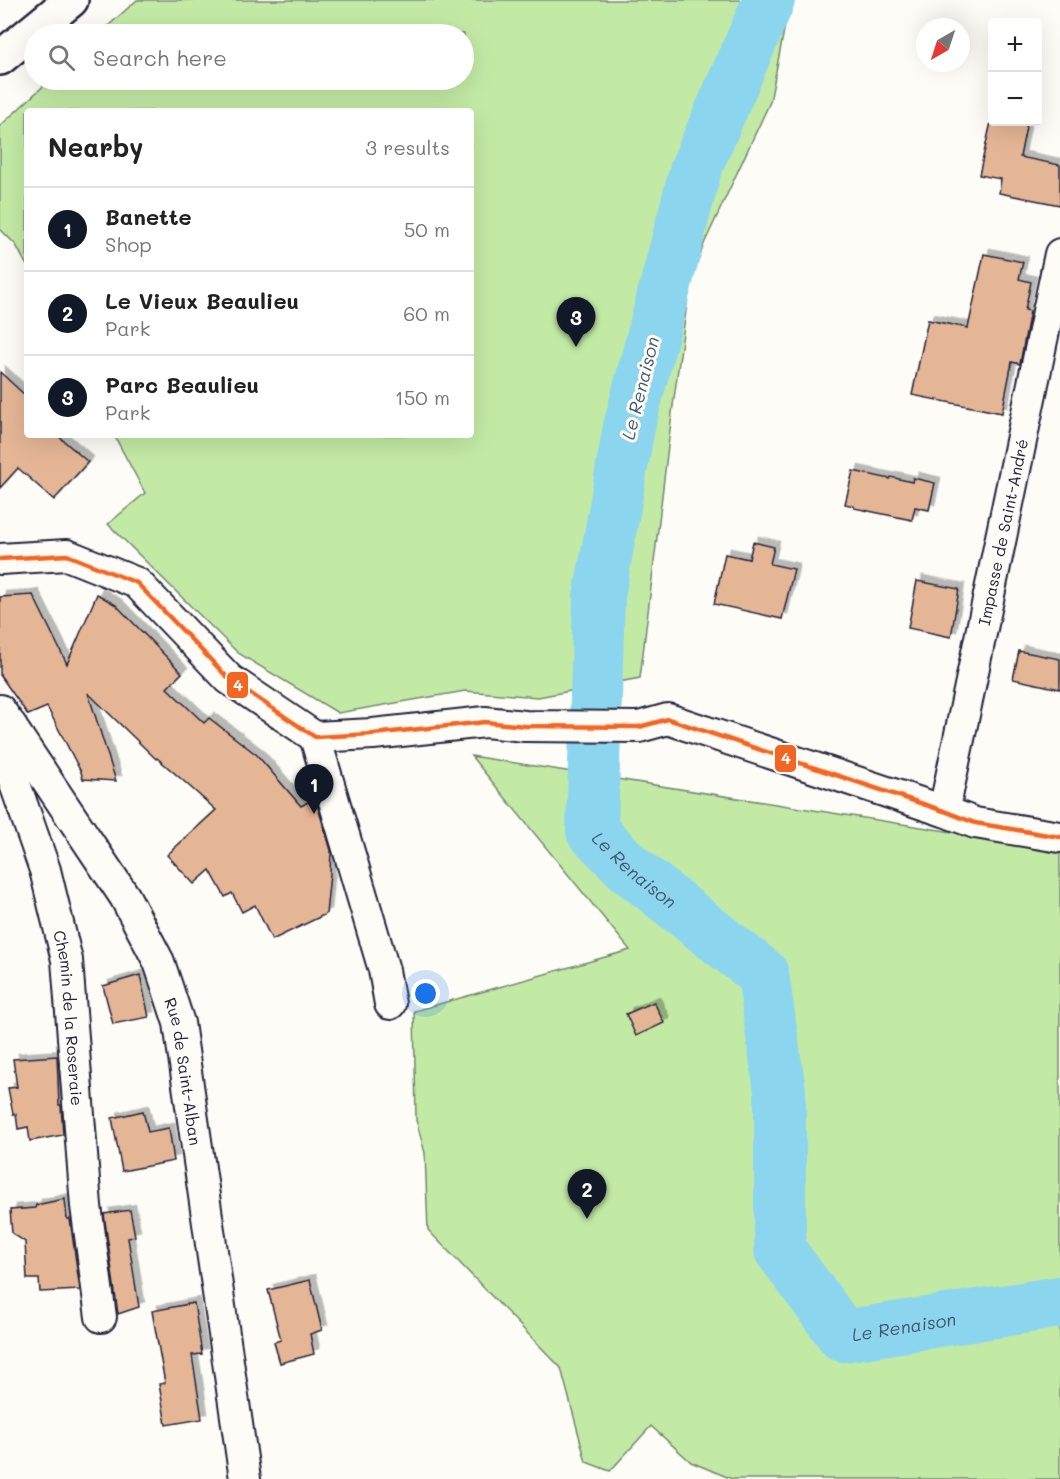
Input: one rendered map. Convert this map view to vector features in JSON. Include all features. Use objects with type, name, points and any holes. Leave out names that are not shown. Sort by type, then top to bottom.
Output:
[{"type":"main road","points":[[42,24],[71,0]]},
{"type":"main road","points":[[0,58],[24,38]]},
{"type":"street","name":"Impasse de Saint-André","points":[[944,811],[1060,254]]},
{"type":"street","points":[[0,559],[67,555],[137,583],[229,679],[315,737],[373,734],[485,722],[525,726],[639,727],[668,719],[975,823],[1060,837]]},
{"type":"street","name":"Chemin de la Roseraie","points":[[5,718],[7,761],[45,870],[67,960],[86,1206],[101,1317]]},
{"type":"street","name":"Rue de Saint-Alban","points":[[5,718],[125,897],[159,962],[179,1023],[245,1479]]},
{"type":"street","points":[[315,737],[384,970],[390,1004]]},
{"type":"street","points":[[944,811],[983,811],[1060,824]]},
{"type":"green space","points":[[137,0],[790,0],[770,102],[704,244],[690,282],[640,678],[538,697],[465,691],[338,713],[238,653],[108,524],[145,493],[116,438],[474,438],[474,108],[24,108],[24,260],[16,245],[0,229],[0,126],[39,90],[474,90],[474,24],[110,24]]},
{"type":"green space","points":[[471,756],[1060,849],[1060,1479],[732,1479],[691,1462],[651,1426],[610,1471],[586,1462],[561,1368],[428,1230],[425,1153],[416,1120],[414,1011],[630,950]]},
{"type":"building","points":[[990,126],[1026,126],[1020,157],[1060,165],[1060,205],[999,193],[1001,179],[979,175]]},
{"type":"building","points":[[984,254],[1023,262],[1019,279],[1031,282],[1025,310],[1030,311],[1020,364],[1012,362],[1002,413],[912,395],[928,320],[968,328]]},
{"type":"building","points":[[0,372],[24,394],[24,438],[60,438],[88,462],[54,500],[18,468],[0,488]]},
{"type":"building","points":[[853,471],[890,479],[891,477],[912,482],[913,478],[935,483],[929,510],[915,507],[912,520],[854,508],[854,506],[845,504]]},
{"type":"building","points":[[753,542],[774,547],[770,564],[794,569],[782,619],[714,604],[725,554],[749,559]]},
{"type":"building","points":[[917,581],[959,589],[951,637],[908,628]]},
{"type":"building","points":[[97,594],[116,605],[182,673],[167,688],[204,723],[209,718],[257,755],[301,806],[315,798],[331,850],[326,914],[272,940],[255,905],[242,912],[232,893],[225,897],[210,870],[194,884],[167,855],[216,810],[156,759],[88,693],[116,781],[83,779],[47,707],[28,715],[0,675],[0,597],[33,595],[67,664]]},
{"type":"building","points":[[1019,651],[1060,659],[1060,689],[1013,679]]},
{"type":"building","points":[[140,975],[149,1017],[113,1024],[103,986]]},
{"type":"building","points":[[654,1002],[664,1023],[636,1036],[626,1014]]},
{"type":"building","points":[[57,1056],[63,1135],[30,1141],[28,1127],[18,1129],[16,1114],[13,1114],[8,1088],[17,1087],[13,1059]]},
{"type":"building","points":[[143,1111],[148,1132],[169,1128],[174,1161],[122,1171],[112,1118]]},
{"type":"building","points":[[65,1199],[80,1290],[40,1292],[39,1279],[27,1279],[25,1242],[12,1233],[10,1210],[35,1208],[36,1205]]},
{"type":"building","points":[[130,1210],[135,1236],[128,1238],[139,1307],[118,1314],[104,1214]]},
{"type":"building","points":[[310,1280],[322,1330],[310,1334],[314,1354],[280,1363],[274,1342],[281,1340],[268,1290]]},
{"type":"building","points":[[194,1303],[202,1354],[192,1355],[202,1419],[166,1425],[159,1384],[165,1383],[152,1311]]},
{"type":"waterway","name":"Le Renaison","points":[[769,0],[696,168],[629,427],[599,597],[592,831],[630,869],[763,974],[780,1091],[780,1250],[843,1336],[1060,1302]]},
{"type":"transit line","name":"4","points":[[0,559],[67,555],[137,583],[229,679],[315,737],[373,734],[485,722],[525,726],[639,727],[668,719],[975,823],[1060,837]]},
{"type":"place","name":"Parc Beaulieu","points":[[576,347]]},
{"type":"place","name":"Banette","points":[[314,814]]},
{"type":"place","name":"Le Vieux Beaulieu","points":[[587,1219]]}]
